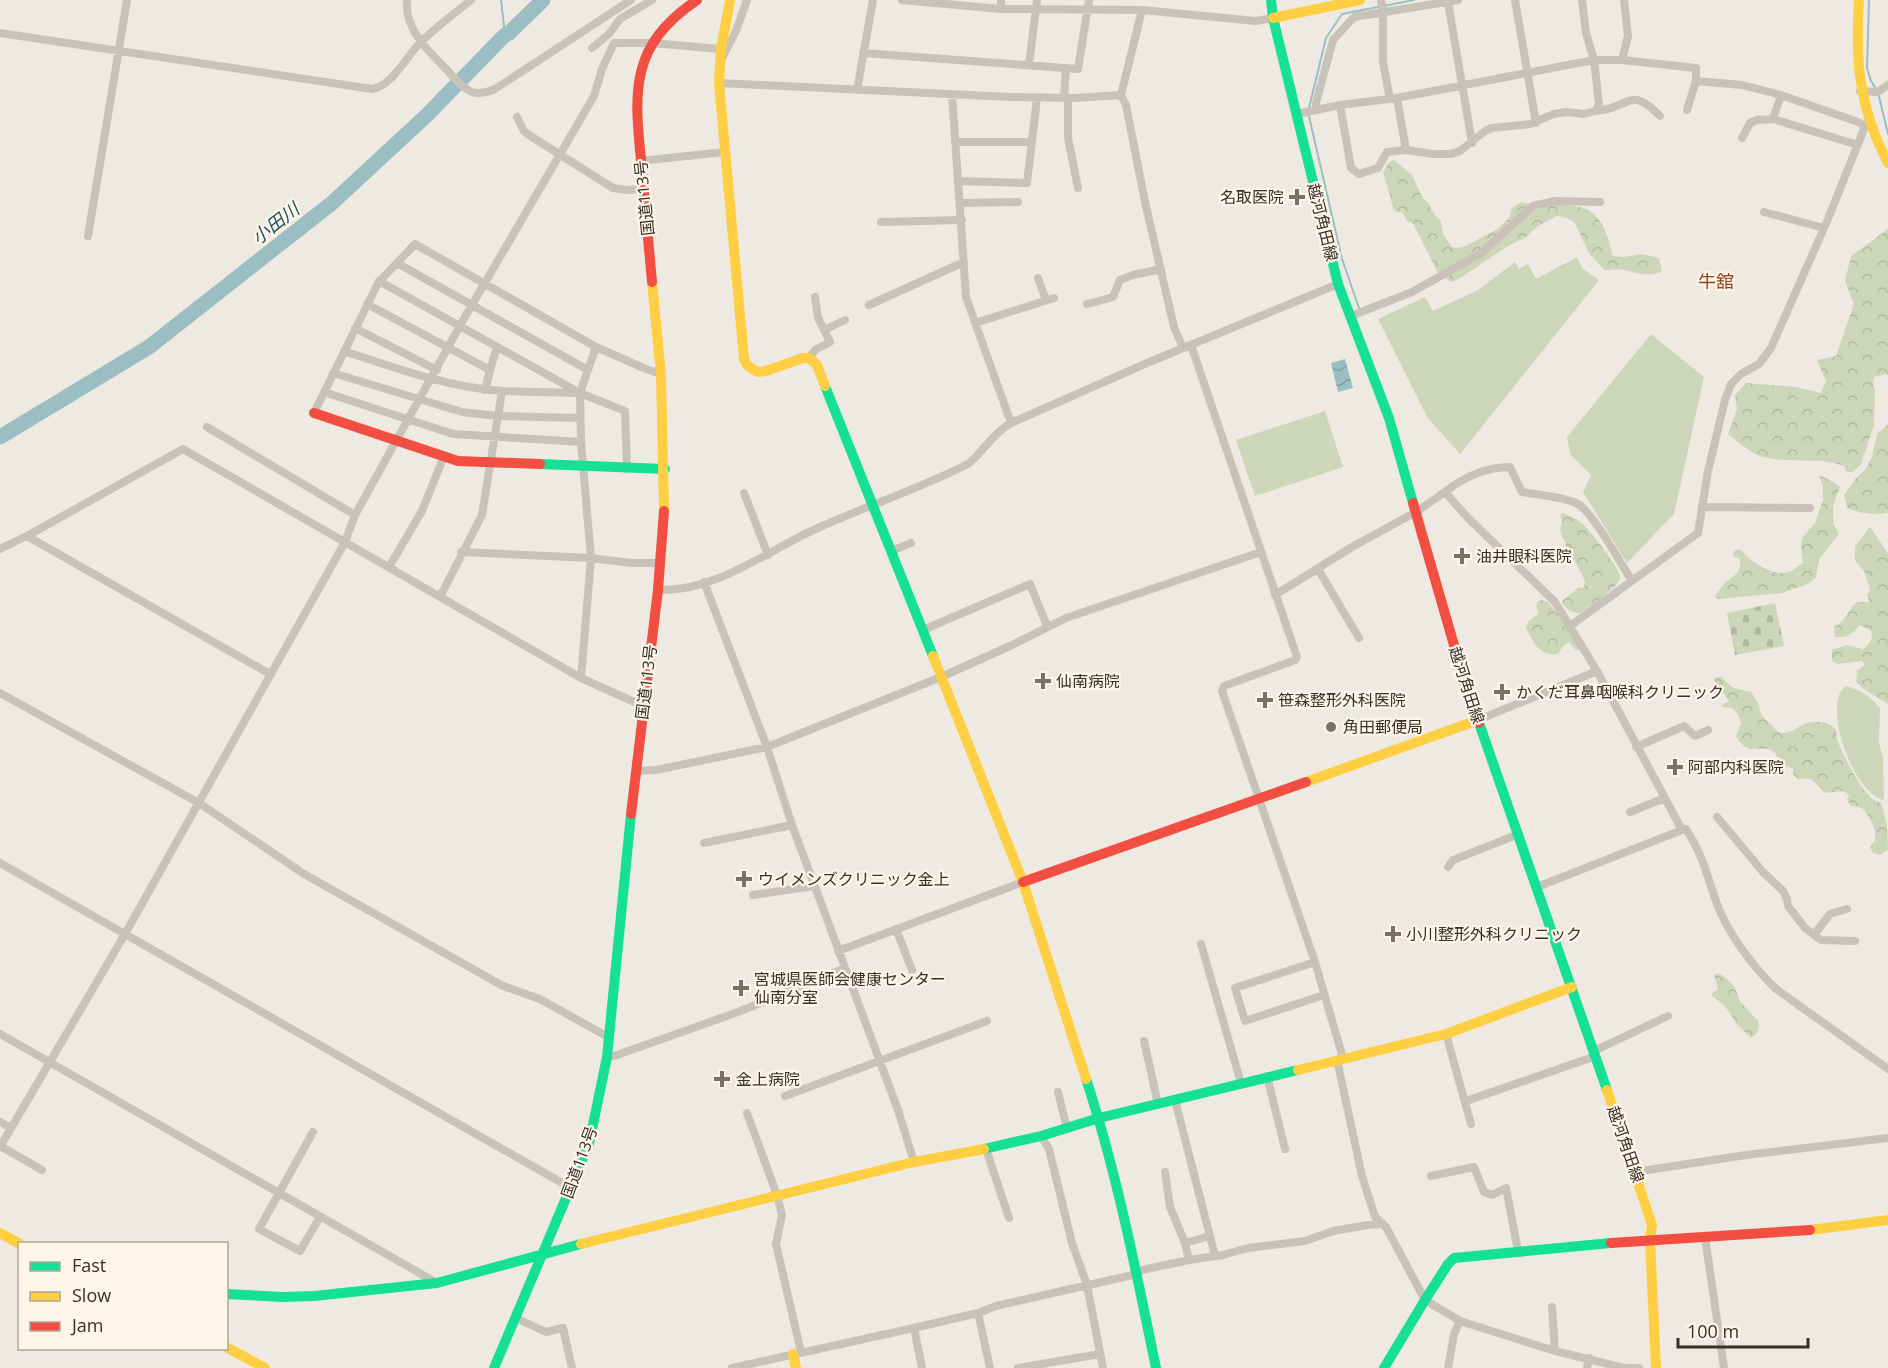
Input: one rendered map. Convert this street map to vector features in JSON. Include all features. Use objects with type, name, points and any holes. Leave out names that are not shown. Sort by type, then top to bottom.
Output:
[{"type":"main road","name":"国道113号","points":[[494,1368],[589,1144],[607,1057],[643,706],[661,563],[665,469],[661,374],[640,161],[636,90],[640,70],[651,43],[668,21],[698,0]]},
{"type":"main road","points":[[730,0],[720,50],[719,83],[744,359],[751,369],[757,372],[803,358],[809,358],[817,365],[1023,882],[1099,1118],[1137,1273],[1156,1368]]},
{"type":"main road","name":"越河角田線","points":[[1270,0],[1338,284],[1389,418],[1473,711],[1519,834],[1652,1225],[1650,1240],[1656,1368]]},
{"type":"main road","points":[[1273,18],[1360,0]]},
{"type":"main road","points":[[1859,0],[1857,26],[1860,91],[1866,123],[1888,163]]},
{"type":"main road","points":[[314,413],[458,461],[489,464],[665,469]]},
{"type":"main road","points":[[1023,882],[1351,768],[1478,720]]},
{"type":"main road","points":[[228,1294],[314,1296],[437,1283],[543,1253],[777,1195],[914,1162],[987,1149],[1067,1129],[1099,1118],[1446,1034],[1572,987]]},
{"type":"main road","points":[[1384,1368],[1425,1300],[1454,1258],[1650,1240],[1836,1228],[1888,1220]]},
{"type":"main road","points":[[0,1233],[18,1243]]},
{"type":"main road","points":[[228,1348],[265,1368]]},
{"type":"main road","points":[[796,1368],[797,1353]]},
{"type":"street","points":[[88,236],[127,0]]},
{"type":"street","points":[[407,0],[406,7],[410,24],[420,42],[462,86],[474,93],[486,93],[560,48],[631,0]]},
{"type":"street","points":[[0,33],[372,89],[386,82],[420,42],[471,0]]},
{"type":"street","points":[[592,48],[609,34],[620,20],[652,0]]},
{"type":"street","points":[[720,62],[736,31],[747,0]]},
{"type":"street","points":[[856,90],[873,0]]},
{"type":"street","points":[[902,0],[1001,9],[1142,10],[1256,21],[1273,18]]},
{"type":"street","points":[[1001,0],[1001,9]]},
{"type":"street","points":[[1029,65],[1036,0]]},
{"type":"street","points":[[863,53],[1078,69],[1089,0]]},
{"type":"street","points":[[1381,0],[1383,62],[1406,150]]},
{"type":"street","points":[[1316,110],[1316,102],[1333,40],[1354,17],[1458,0]]},
{"type":"street","points":[[1515,0],[1536,123]]},
{"type":"street","points":[[1582,0],[1586,33],[1594,60],[1599,105],[1595,111]]},
{"type":"street","points":[[1622,60],[1628,36],[1624,0]]},
{"type":"street","points":[[1448,2],[1472,143]]},
{"type":"street","points":[[1142,10],[1121,95],[1126,105],[1174,327],[1187,347],[1297,657],[1295,660],[1224,686],[1222,691],[1315,962],[1340,1059],[1362,1176],[1375,1216],[1383,1224],[1425,1300],[1460,1321],[1555,1351],[1624,1368],[1639,1368]]},
{"type":"street","points":[[42,1170],[0,1147],[125,934],[345,542],[355,514],[472,304],[594,96],[602,69],[614,43],[651,43],[720,50]]},
{"type":"street","points":[[1297,114],[1340,105],[1393,99],[1594,60],[1622,60],[1696,68],[1696,81],[1687,110]]},
{"type":"street","points":[[1066,68],[1068,138],[1078,188]]},
{"type":"street","points":[[1570,626],[1698,533],[1708,471],[1731,384],[1741,374],[1759,364],[1771,348],[1824,228],[1866,123],[1781,95],[1742,85],[1696,81]]},
{"type":"street","points":[[719,83],[1037,98],[1121,95]]},
{"type":"street","points":[[1878,92],[1888,85]]},
{"type":"street","points":[[1860,91],[1888,94]]},
{"type":"street","points":[[952,94],[966,297],[1011,423]]},
{"type":"street","points":[[1773,119],[1781,95]]},
{"type":"street","points":[[958,181],[1027,183],[1037,98]]},
{"type":"street","points":[[1340,105],[1351,170],[1359,174],[1378,168],[1385,153],[1406,150],[1433,154],[1460,152],[1492,128],[1536,123],[1554,114],[1566,112],[1584,114],[1614,108],[1636,99],[1643,100],[1660,116]]},
{"type":"street","points":[[517,117],[524,131],[613,188],[644,189]]},
{"type":"street","points":[[1742,138],[1750,123],[1773,119],[1858,146]]},
{"type":"street","points":[[956,142],[1032,142]]},
{"type":"street","points":[[640,161],[725,152]]},
{"type":"street","points":[[1351,316],[1412,292],[1479,254],[1533,206],[1555,201],[1600,202]]},
{"type":"street","points":[[960,203],[1018,202]]},
{"type":"street","points":[[1764,212],[1824,228]]},
{"type":"street","points":[[881,222],[962,220]]},
{"type":"street","points":[[314,413],[379,281],[415,244],[596,347],[661,374]]},
{"type":"street","points":[[869,305],[964,262]]},
{"type":"street","points":[[398,263],[588,370]]},
{"type":"street","points":[[1087,304],[1113,297],[1117,284],[1124,278],[1161,270]]},
{"type":"street","points":[[975,323],[1050,299],[1038,278]]},
{"type":"street","points":[[379,281],[580,393],[625,411],[627,469]]},
{"type":"street","points":[[658,590],[685,590],[751,564],[817,528],[969,464],[995,434],[1011,423],[1338,284]]},
{"type":"street","points":[[809,358],[815,350],[830,342],[818,318],[815,297]]},
{"type":"street","points":[[367,304],[490,370]]},
{"type":"street","points":[[824,330],[845,320]]},
{"type":"street","points":[[356,328],[437,370]]},
{"type":"street","points":[[485,390],[497,347]]},
{"type":"street","points":[[581,678],[591,558],[581,442],[580,393],[596,347]]},
{"type":"street","points":[[344,351],[431,380],[485,390],[580,393]]},
{"type":"street","points":[[333,373],[462,412],[497,416],[580,418]]},
{"type":"street","points":[[440,597],[482,515],[502,391]]},
{"type":"street","points":[[324,392],[453,434],[581,442]]},
{"type":"street","points":[[207,427],[355,514]]},
{"type":"street","points":[[0,549],[183,449],[581,678],[643,706]]},
{"type":"street","points":[[389,567],[422,512],[444,456]]},
{"type":"street","points":[[1275,595],[1352,547],[1416,512],[1462,479],[1495,468],[1510,467],[1522,492],[1571,501],[1582,508],[1604,536],[1632,581]]},
{"type":"street","points":[[1445,492],[1467,517],[1555,602],[1597,671],[1682,830],[1537,887]]},
{"type":"street","points":[[744,493],[768,555]]},
{"type":"street","points":[[1702,507],[1810,508]]},
{"type":"street","points":[[27,536],[270,674]]},
{"type":"street","points":[[891,551],[911,543]]},
{"type":"street","points":[[462,552],[661,563]]},
{"type":"street","points":[[636,771],[656,770],[767,747],[941,677],[1066,618],[1261,552]]},
{"type":"street","points":[[1318,569],[1359,638]]},
{"type":"street","points":[[704,582],[767,747],[792,825],[898,1110],[914,1162]]},
{"type":"street","points":[[923,630],[1030,584],[1047,626]]},
{"type":"street","points":[[1478,720],[1597,671]]},
{"type":"street","points":[[0,693],[199,803],[304,874],[503,986],[540,999],[608,1037]]},
{"type":"street","points":[[1636,747],[1684,726],[1695,735],[1708,730]]},
{"type":"street","points":[[1630,812],[1665,798]]},
{"type":"street","points":[[1717,817],[1763,872],[1783,891],[1788,899],[1788,906],[1800,923],[1821,940],[1855,941]]},
{"type":"street","points":[[705,843],[792,825]]},
{"type":"street","points":[[1686,829],[1702,857],[1722,915],[1765,979],[1888,1069]]},
{"type":"street","points":[[1448,867],[1453,860],[1519,834]]},
{"type":"street","points":[[0,863],[571,1188]]},
{"type":"street","points":[[838,951],[1023,882]]},
{"type":"street","points":[[753,895],[814,886]]},
{"type":"street","points":[[1814,935],[1830,914],[1847,909]]},
{"type":"street","points":[[897,929],[912,970]]},
{"type":"street","points":[[1201,944],[1241,1083]]},
{"type":"street","points":[[1315,962],[1235,988],[1245,1021],[1324,995]]},
{"type":"street","points":[[607,1057],[738,1012],[845,968]]},
{"type":"street","points":[[1466,1101],[1595,1053],[1668,1016]]},
{"type":"street","points":[[785,1096],[987,1021]]},
{"type":"street","points":[[0,1034],[437,1283]]},
{"type":"street","points":[[1446,1034],[1471,1124]]},
{"type":"street","points":[[1144,1041],[1158,1104]]},
{"type":"street","points":[[1267,1076],[1285,1149]]},
{"type":"street","points":[[1058,1092],[1067,1129]]},
{"type":"street","points":[[1174,1100],[1215,1256]]},
{"type":"street","points":[[747,1113],[782,1215],[776,1244],[797,1353]]},
{"type":"street","points":[[0,1122],[10,1128]]},
{"type":"street","points":[[313,1132],[259,1228],[300,1251],[321,1216]]},
{"type":"street","points":[[1041,1136],[1049,1149],[1072,1243],[1087,1285],[1103,1368]]},
{"type":"street","points":[[1635,1172],[1746,1155],[1888,1138]]},
{"type":"street","points":[[987,1149],[1009,1218]]},
{"type":"street","points":[[1431,1176],[1474,1167],[1484,1192],[1492,1195],[1506,1188],[1518,1251]]},
{"type":"street","points":[[1164,1172],[1170,1207],[1185,1243],[1189,1260]]},
{"type":"street","points":[[732,1368],[978,1313],[996,1306],[1189,1260],[1248,1248],[1305,1241],[1333,1231],[1383,1224]]},
{"type":"street","points":[[1185,1243],[1210,1236]]},
{"type":"street","points":[[1705,1237],[1724,1368]]},
{"type":"street","points":[[1552,1307],[1555,1351]]},
{"type":"street","points":[[978,1313],[990,1368]]},
{"type":"street","points":[[516,1318],[546,1332],[563,1328],[572,1368]]},
{"type":"street","points":[[1448,1368],[1454,1334],[1460,1321]]},
{"type":"street","points":[[914,1328],[922,1368]]},
{"type":"street","points":[[1018,1368],[1100,1354]]},
{"type":"street","points":[[1587,1368],[1589,1358]]},
{"type":"green space","points":[[1394,160],[1412,175],[1422,197],[1441,221],[1443,234],[1452,247],[1468,245],[1499,228],[1509,218],[1512,208],[1521,202],[1530,204],[1533,210],[1553,205],[1566,205],[1582,208],[1595,215],[1608,238],[1613,256],[1642,254],[1659,258],[1662,271],[1648,275],[1622,270],[1604,270],[1589,253],[1574,222],[1557,216],[1452,282],[1439,275],[1413,223],[1407,221],[1403,213],[1394,211],[1383,172],[1389,162]]},
{"type":"green space","points":[[1888,229],[1888,376],[1886,374],[1874,377],[1874,425],[1861,464],[1853,472],[1846,472],[1844,466],[1835,463],[1777,459],[1763,457],[1752,452],[1728,434],[1737,409],[1735,395],[1746,383],[1796,387],[1821,393],[1826,381],[1817,360],[1836,356],[1854,304],[1845,281],[1851,256]]},
{"type":"green space","points":[[1577,257],[1582,268],[1599,280],[1460,454],[1427,417],[1378,319],[1425,297],[1433,311],[1478,290],[1515,262],[1519,269],[1528,264],[1536,279]]},
{"type":"green space","points":[[1651,334],[1704,377],[1674,514],[1627,563],[1583,492],[1591,475],[1570,454],[1567,437]]},
{"type":"green space","points":[[1325,411],[1343,467],[1255,496],[1236,440]]},
{"type":"green space","points":[[1888,424],[1888,513],[1867,514],[1847,508],[1844,495],[1865,470],[1872,457],[1877,434]]},
{"type":"green space","points":[[1819,475],[1840,487],[1833,506],[1833,523],[1839,534],[1819,559],[1816,577],[1810,583],[1782,593],[1719,599],[1715,597],[1724,584],[1739,570],[1740,559],[1733,556],[1734,551],[1740,549],[1763,568],[1778,573],[1791,571],[1803,563],[1802,538],[1815,523],[1823,500],[1823,488]]},
{"type":"green space","points":[[1563,513],[1587,528],[1610,558],[1620,577],[1609,592],[1579,613],[1568,610],[1562,601],[1578,588],[1584,587],[1585,581],[1575,561],[1571,559],[1565,563],[1559,559],[1560,553],[1566,546],[1560,529],[1562,521],[1560,515]]},
{"type":"green space","points":[[1870,527],[1888,553],[1888,704],[1856,682],[1857,671],[1865,665],[1862,661],[1838,664],[1832,661],[1832,650],[1846,645],[1863,649],[1870,643],[1871,631],[1860,625],[1855,631],[1843,637],[1835,637],[1834,627],[1842,622],[1857,602],[1869,602],[1867,595],[1870,590],[1865,573],[1855,559],[1855,546]]},
{"type":"green space","points":[[1538,601],[1548,602],[1571,630],[1581,650],[1576,650],[1569,642],[1558,654],[1552,654],[1542,651],[1534,643],[1526,628],[1528,622],[1539,613],[1536,606]]},
{"type":"green space","points":[[1775,603],[1784,646],[1735,655],[1727,613]]},
{"type":"green space","points":[[1721,677],[1733,688],[1751,692],[1762,716],[1780,733],[1786,733],[1813,722],[1826,723],[1835,728],[1839,745],[1858,780],[1868,795],[1881,803],[1887,825],[1888,850],[1880,855],[1873,853],[1870,847],[1875,837],[1874,827],[1862,808],[1851,806],[1847,800],[1849,795],[1843,791],[1826,793],[1811,780],[1798,779],[1793,774],[1793,769],[1781,763],[1775,753],[1770,750],[1751,749],[1741,743],[1736,736],[1741,723],[1738,714],[1732,708],[1722,707],[1722,704],[1729,702],[1714,678]]},
{"type":"green space","points":[[1845,686],[1865,694],[1880,708],[1879,743],[1883,757],[1884,800],[1873,795],[1862,783],[1845,749],[1839,730],[1837,712],[1839,697]]},
{"type":"green space","points":[[1714,974],[1721,974],[1734,986],[1740,1001],[1758,1021],[1759,1027],[1751,1038],[1736,1023],[1724,1005],[1712,996],[1713,992],[1718,989]]},
{"type":"water","points":[[1345,359],[1353,388],[1338,392],[1331,363]]},
{"type":"waterway","points":[[501,0],[505,35]]},
{"type":"waterway","name":"小田川","points":[[0,437],[149,347],[332,203],[426,116],[505,35],[543,0]]},
{"type":"waterway","points":[[1359,308],[1342,259],[1308,112],[1326,38],[1342,14],[1414,0]]},
{"type":"waterway","points":[[1869,0],[1867,68],[1878,92],[1888,134]]},
{"type":"traffic: fast","points":[[1271,0],[1273,18],[1338,284],[1389,418],[1413,503]]},
{"type":"traffic: fast","points":[[825,386],[933,656]]},
{"type":"traffic: fast","points":[[540,464],[665,469]]},
{"type":"traffic: fast","points":[[1479,723],[1607,1090]]},
{"type":"traffic: fast","points":[[494,1368],[589,1144],[607,1057],[631,814]]},
{"type":"traffic: fast","points":[[984,1149],[1041,1136],[1099,1118],[1298,1070]]},
{"type":"traffic: fast","points":[[1086,1079],[1116,1186],[1156,1368]]},
{"type":"traffic: fast","points":[[1384,1368],[1425,1300],[1454,1258],[1611,1243]]},
{"type":"traffic: fast","points":[[228,1294],[314,1296],[437,1283],[581,1244]]},
{"type":"traffic: slow","points":[[730,0],[721,49],[719,83],[744,359],[747,365],[757,372],[809,358],[817,365],[825,386]]},
{"type":"traffic: slow","points":[[1273,18],[1360,0]]},
{"type":"traffic: slow","points":[[1859,0],[1858,43],[1861,84],[1871,123],[1888,163]]},
{"type":"traffic: slow","points":[[652,282],[661,374],[664,511]]},
{"type":"traffic: slow","points":[[933,656],[1023,882],[1086,1079]]},
{"type":"traffic: slow","points":[[1306,782],[1478,720]]},
{"type":"traffic: slow","points":[[1298,1070],[1446,1034],[1572,987]]},
{"type":"traffic: slow","points":[[1607,1090],[1652,1225],[1650,1240],[1656,1368]]},
{"type":"traffic: slow","points":[[581,1244],[914,1162],[984,1149]]},
{"type":"traffic: slow","points":[[1810,1230],[1888,1220]]},
{"type":"traffic: slow","points":[[0,1233],[18,1243]]},
{"type":"traffic: slow","points":[[228,1348],[265,1368]]},
{"type":"traffic: slow","points":[[793,1354],[796,1368]]},
{"type":"traffic: jam","points":[[652,282],[638,119],[640,75],[657,36],[674,18],[697,0]]},
{"type":"traffic: jam","points":[[314,413],[458,461],[540,464]]},
{"type":"traffic: jam","points":[[1413,503],[1473,711],[1479,723]]},
{"type":"traffic: jam","points":[[631,814],[658,590],[664,511]]},
{"type":"traffic: jam","points":[[1023,882],[1306,782]]},
{"type":"traffic: jam","points":[[1611,1243],[1810,1230]]},
{"type":"place","name":"名取医院","points":[[1297,197]]},
{"type":"place","name":"油井眼科医院","points":[[1462,556]]},
{"type":"place","name":"仙南病院","points":[[1043,681]]},
{"type":"place","name":"かくだ耳鼻咽喉科クリニック","points":[[1502,692]]},
{"type":"place","name":"笹森整形外科医院","points":[[1265,700]]},
{"type":"place","name":"角田郵便局","points":[[1331,727]]},
{"type":"place","name":"阿部内科医院","points":[[1675,767]]},
{"type":"place","name":"ウイメンズクリニック金上","points":[[744,879]]},
{"type":"place","name":"小川整形外科クリニック","points":[[1393,934]]},
{"type":"place","name":"宮城県医師会健康センター 仙南分室","points":[[741,988]]},
{"type":"place","name":"金上病院","points":[[722,1079]]},
{"type":"district","name":"牛舘","points":[[1716,281]]}]
